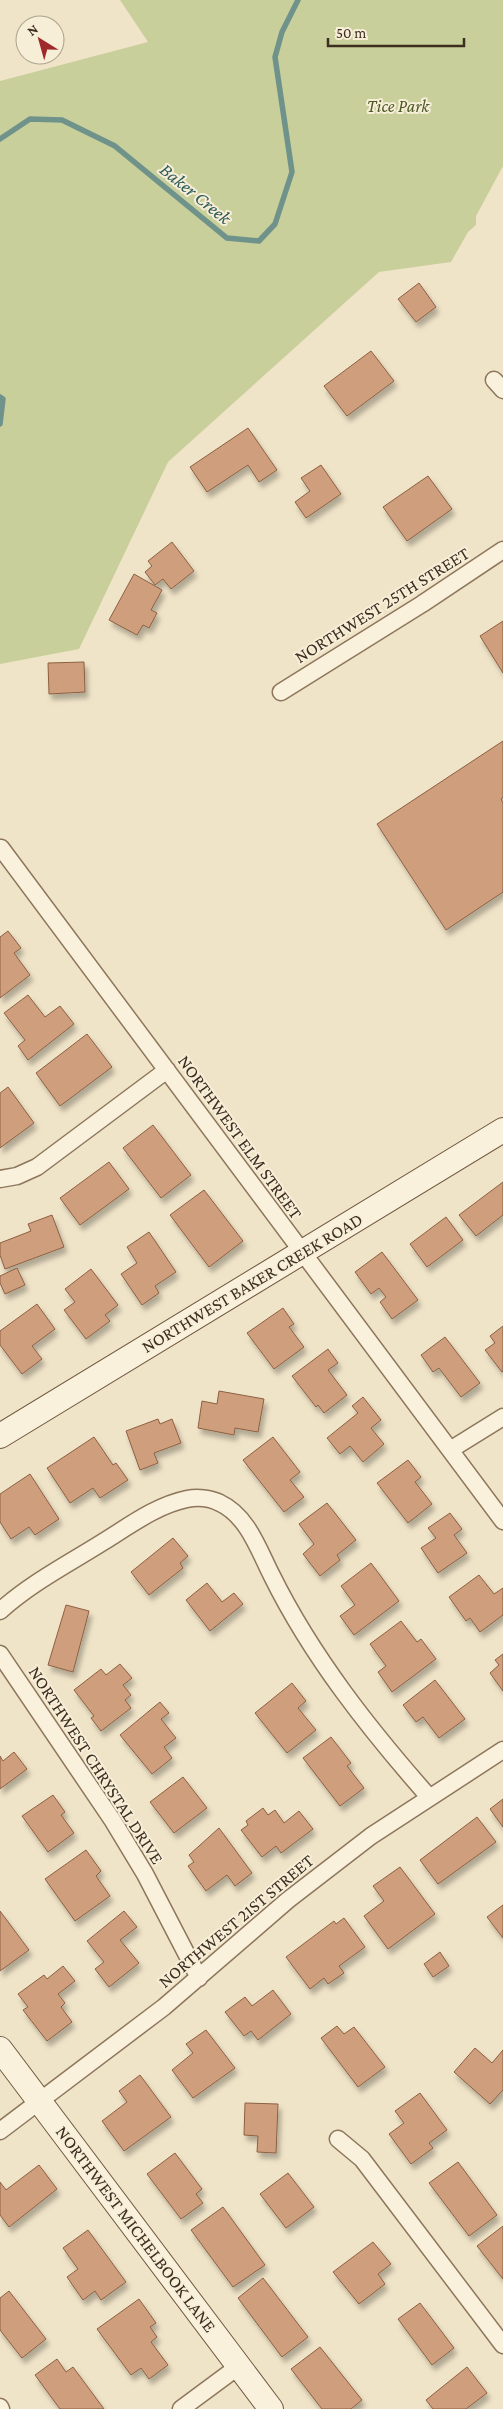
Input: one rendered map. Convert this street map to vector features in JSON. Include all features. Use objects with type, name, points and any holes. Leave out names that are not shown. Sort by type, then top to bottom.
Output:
[{"type":"main road","name":"NORTHWEST BAKER CREEK ROAD","points":[[0,1436],[503,1130]]},
{"type":"main road","name":"NORTHWEST MICHELBOOK LANE","points":[[0,2049],[271,2409]]},
{"type":"street","name":"NORTHWEST 25TH STREET","points":[[282,692],[422,604],[503,550]]},
{"type":"street","name":"NORTHWEST ELM STREET","points":[[1,848],[503,1521]]},
{"type":"street","points":[[0,1179],[16,1176],[36,1167],[167,1070]]},
{"type":"street","points":[[450,1450],[503,1417]]},
{"type":"street","points":[[0,1611],[20,1593],[152,1512],[188,1498],[204,1498],[221,1503],[235,1514],[248,1529],[298,1623],[362,1717],[429,1797]]},
{"type":"street","name":"NORTHWEST CHRYSTAL DRIVE","points":[[0,1654],[113,1821],[145,1874],[199,1978]]},
{"type":"street","name":"NORTHWEST 21ST STREET","points":[[0,2131],[199,1978],[288,1900],[371,1836],[503,1750]]},
{"type":"street","points":[[338,2139],[362,2159],[503,2345]]},
{"type":"street","points":[[181,2409],[239,2366]]},
{"type":"green space","name":"Tice Park","points":[[120,0],[503,0],[503,166],[476,216],[476,225],[468,232],[451,262],[379,272],[168,462],[79,649],[0,664],[0,81],[148,42]]},
{"type":"building","points":[[419,283],[436,307],[416,322],[398,299]]},
{"type":"building","points":[[371,351],[394,381],[347,416],[324,386]]},
{"type":"building","points":[[248,428],[277,470],[259,482],[248,465],[207,492],[190,467]]},
{"type":"building","points":[[321,465],[341,494],[306,518],[295,502],[310,491],[301,478]]},
{"type":"building","points":[[428,476],[452,509],[407,541],[383,507]]},
{"type":"building","points":[[172,542],[194,571],[171,589],[163,579],[155,585],[145,572],[152,566],[148,561]]},
{"type":"building","points":[[134,574],[162,590],[151,610],[157,613],[149,628],[143,625],[137,635],[109,620]]},
{"type":"building","points":[[503,621],[503,673],[480,636]]},
{"type":"building","points":[[84,662],[85,692],[49,694],[48,663]]},
{"type":"building","points":[[503,741],[503,797],[501,799],[503,803],[503,892],[446,930],[377,824]]},
{"type":"building","points":[[8,931],[21,948],[14,953],[30,975],[0,998],[0,937]]},
{"type":"building","points":[[28,995],[45,1017],[60,1006],[74,1024],[28,1060],[18,1046],[25,1040],[4,1013]]},
{"type":"building","points":[[87,1034],[112,1067],[60,1106],[36,1073]]},
{"type":"building","points":[[8,1087],[34,1123],[0,1148],[0,1093]]},
{"type":"building","points":[[153,1125],[191,1175],[161,1198],[123,1148]]},
{"type":"building","points":[[109,1162],[129,1189],[80,1225],[60,1198]]},
{"type":"building","points":[[503,1182],[503,1215],[476,1236],[459,1215]]},
{"type":"building","points":[[204,1190],[243,1241],[209,1267],[170,1215]]},
{"type":"building","points":[[52,1215],[64,1247],[5,1269],[0,1255],[0,1243],[31,1231],[28,1224]]},
{"type":"building","points":[[446,1217],[463,1240],[427,1267],[410,1244]]},
{"type":"building","points":[[149,1232],[176,1272],[155,1286],[159,1293],[142,1305],[121,1274],[137,1263],[127,1247]]},
{"type":"building","points":[[382,1252],[418,1300],[392,1319],[380,1302],[386,1297],[379,1288],[371,1294],[355,1272]]},
{"type":"building","points":[[17,1268],[25,1285],[5,1294],[0,1283],[0,1276]]},
{"type":"building","points":[[91,1269],[118,1305],[105,1315],[110,1321],[86,1339],[64,1310],[75,1302],[65,1289]]},
{"type":"building","points":[[37,1304],[55,1329],[32,1346],[42,1359],[22,1374],[0,1345],[0,1331]]},
{"type":"building","points":[[283,1308],[294,1324],[289,1327],[304,1347],[274,1369],[247,1333]]},
{"type":"building","points":[[503,1326],[502,1372],[485,1350],[495,1343],[490,1336]]},
{"type":"building","points":[[445,1337],[480,1383],[461,1397],[439,1368],[433,1372],[421,1355]]},
{"type":"building","points":[[328,1349],[338,1363],[328,1370],[347,1395],[324,1413],[318,1405],[316,1407],[292,1376]]},
{"type":"building","points":[[219,1391],[264,1399],[258,1432],[235,1428],[234,1435],[198,1428],[202,1401],[217,1404]]},
{"type":"building","points":[[363,1397],[381,1420],[371,1428],[384,1444],[363,1462],[350,1446],[340,1454],[327,1438],[358,1413],[352,1406]]},
{"type":"building","points":[[158,1419],[160,1424],[172,1419],[181,1443],[154,1453],[158,1463],[140,1470],[126,1431]]},
{"type":"building","points":[[94,1437],[113,1465],[116,1463],[128,1480],[100,1498],[93,1488],[70,1503],[47,1468]]},
{"type":"building","points":[[273,1437],[300,1472],[290,1480],[304,1497],[284,1512],[243,1460]]},
{"type":"building","points":[[408,1460],[421,1477],[415,1482],[432,1504],[408,1523],[377,1483]]},
{"type":"building","points":[[30,1474],[59,1519],[35,1535],[29,1527],[11,1539],[0,1522],[0,1494]]},
{"type":"building","points":[[327,1503],[356,1540],[337,1555],[340,1560],[320,1576],[303,1554],[314,1544],[299,1524]]},
{"type":"building","points":[[450,1513],[462,1529],[454,1535],[467,1553],[438,1573],[421,1548],[436,1538],[428,1528]]},
{"type":"building","points":[[173,1538],[188,1556],[180,1563],[183,1568],[149,1595],[131,1572]]},
{"type":"building","points":[[371,1563],[399,1601],[354,1635],[340,1616],[355,1605],[341,1586]]},
{"type":"building","points":[[479,1575],[494,1594],[503,1588],[503,1615],[480,1632],[470,1618],[466,1621],[449,1597]]},
{"type":"building","points":[[207,1583],[222,1602],[234,1593],[243,1604],[210,1631],[186,1600]]},
{"type":"building","points":[[66,1605],[89,1611],[73,1672],[48,1665]]},
{"type":"building","points":[[401,1621],[417,1642],[421,1639],[436,1659],[392,1692],[378,1672],[386,1666],[370,1644]]},
{"type":"building","points":[[503,1654],[503,1691],[490,1673],[499,1665],[495,1660]]},
{"type":"building","points":[[120,1664],[132,1678],[123,1685],[131,1695],[125,1700],[131,1708],[101,1731],[91,1718],[94,1716],[74,1690],[101,1669],[106,1675]]},
{"type":"building","points":[[435,1680],[465,1719],[439,1738],[423,1717],[416,1722],[403,1705]]},
{"type":"building","points":[[292,1683],[306,1701],[298,1708],[316,1730],[287,1753],[255,1713]]},
{"type":"building","points":[[160,1702],[169,1713],[161,1719],[176,1738],[164,1747],[172,1758],[152,1774],[120,1735]]},
{"type":"building","points":[[331,1737],[351,1763],[347,1766],[364,1788],[340,1806],[303,1758]]},
{"type":"building","points":[[14,1752],[27,1769],[0,1789],[0,1756],[3,1761]]},
{"type":"building","points":[[183,1777],[207,1808],[174,1833],[150,1802]]},
{"type":"building","points":[[53,1795],[65,1812],[61,1815],[74,1833],[48,1852],[22,1816]]},
{"type":"building","points":[[503,1799],[503,1827],[490,1809]]},
{"type":"building","points":[[263,1808],[268,1815],[275,1810],[284,1823],[299,1811],[313,1829],[281,1853],[276,1846],[262,1857],[241,1830],[248,1825],[246,1821]]},
{"type":"building","points":[[477,1817],[496,1842],[438,1884],[420,1860]]},
{"type":"building","points":[[219,1828],[252,1873],[235,1886],[227,1875],[206,1891],[188,1866],[194,1862],[189,1855]]},
{"type":"building","points":[[86,1850],[101,1871],[96,1876],[110,1896],[75,1921],[45,1879]]},
{"type":"building","points":[[400,1867],[435,1914],[388,1949],[364,1916],[384,1901],[373,1886]]},
{"type":"building","points":[[503,1905],[503,1938],[487,1917]]},
{"type":"building","points":[[0,1911],[29,1950],[0,1971]]},
{"type":"building","points":[[124,1911],[137,1927],[120,1940],[139,1963],[109,1987],[95,1969],[104,1962],[87,1941]]},
{"type":"building","points":[[344,1918],[365,1947],[339,1966],[344,1973],[328,1984],[324,1978],[310,1989],[286,1957],[334,1921],[336,1924]]},
{"type":"building","points":[[440,1952],[449,1966],[433,1977],[424,1964]]},
{"type":"building","points":[[63,1966],[75,1981],[58,1994],[65,2003],[61,2007],[72,2022],[47,2041],[23,2010],[28,2007],[18,1994],[44,1975],[47,1979]]},
{"type":"building","points":[[273,1990],[291,2014],[258,2040],[251,2031],[244,2036],[225,2012],[245,1997],[252,2006]]},
{"type":"building","points":[[337,2026],[344,2034],[354,2027],[385,2067],[358,2087],[321,2038]]},
{"type":"building","points":[[206,2030],[235,2068],[193,2098],[172,2070],[193,2053],[186,2044]]},
{"type":"building","points":[[475,2048],[492,2063],[503,2050],[503,2090],[490,2104],[454,2072]]},
{"type":"building","points":[[140,2075],[171,2117],[124,2151],[102,2121],[127,2102],[119,2091]]},
{"type":"building","points":[[420,2093],[447,2130],[429,2143],[433,2148],[411,2164],[389,2134],[404,2123],[395,2111]]},
{"type":"building","points":[[245,2103],[278,2104],[276,2153],[257,2152],[258,2136],[244,2135]]},
{"type":"building","points":[[175,2153],[202,2189],[196,2194],[203,2203],[181,2219],[147,2174]]},
{"type":"building","points":[[458,2162],[497,2215],[469,2236],[429,2183]]},
{"type":"building","points":[[39,2165],[57,2189],[9,2227],[0,2215],[0,2182],[6,2190]]},
{"type":"building","points":[[288,2173],[314,2207],[286,2228],[260,2194]]},
{"type":"building","points":[[223,2207],[265,2265],[233,2287],[191,2230]]},
{"type":"building","points":[[503,2226],[503,2279],[477,2246]]},
{"type":"building","points":[[88,2230],[126,2282],[101,2300],[95,2291],[83,2300],[67,2277],[78,2269],[63,2248]]},
{"type":"building","points":[[373,2242],[391,2264],[378,2274],[385,2284],[359,2304],[333,2272]]},
{"type":"building","points":[[263,2278],[308,2337],[282,2357],[238,2298]]},
{"type":"building","points":[[9,2291],[46,2339],[22,2358],[0,2330],[0,2298]]},
{"type":"building","points":[[139,2299],[156,2323],[150,2327],[157,2337],[151,2342],[168,2365],[149,2379],[141,2368],[131,2375],[97,2329]]},
{"type":"building","points":[[420,2303],[454,2348],[432,2365],[398,2319]]},
{"type":"building","points":[[320,2347],[362,2400],[351,2409],[322,2409],[291,2369]]},
{"type":"building","points":[[57,2359],[66,2372],[73,2367],[104,2409],[60,2409],[35,2375]]},
{"type":"building","points":[[467,2367],[487,2393],[466,2409],[433,2409],[426,2400]]},
{"type":"waterway","name":"Baker Creek","points":[[0,139],[30,119],[62,120],[115,146],[227,238],[259,241],[275,224],[292,172],[275,57],[282,32],[298,0]]},
{"type":"waterway","name":"Baker Creek","points":[[0,397],[3,399],[0,424]]}]
